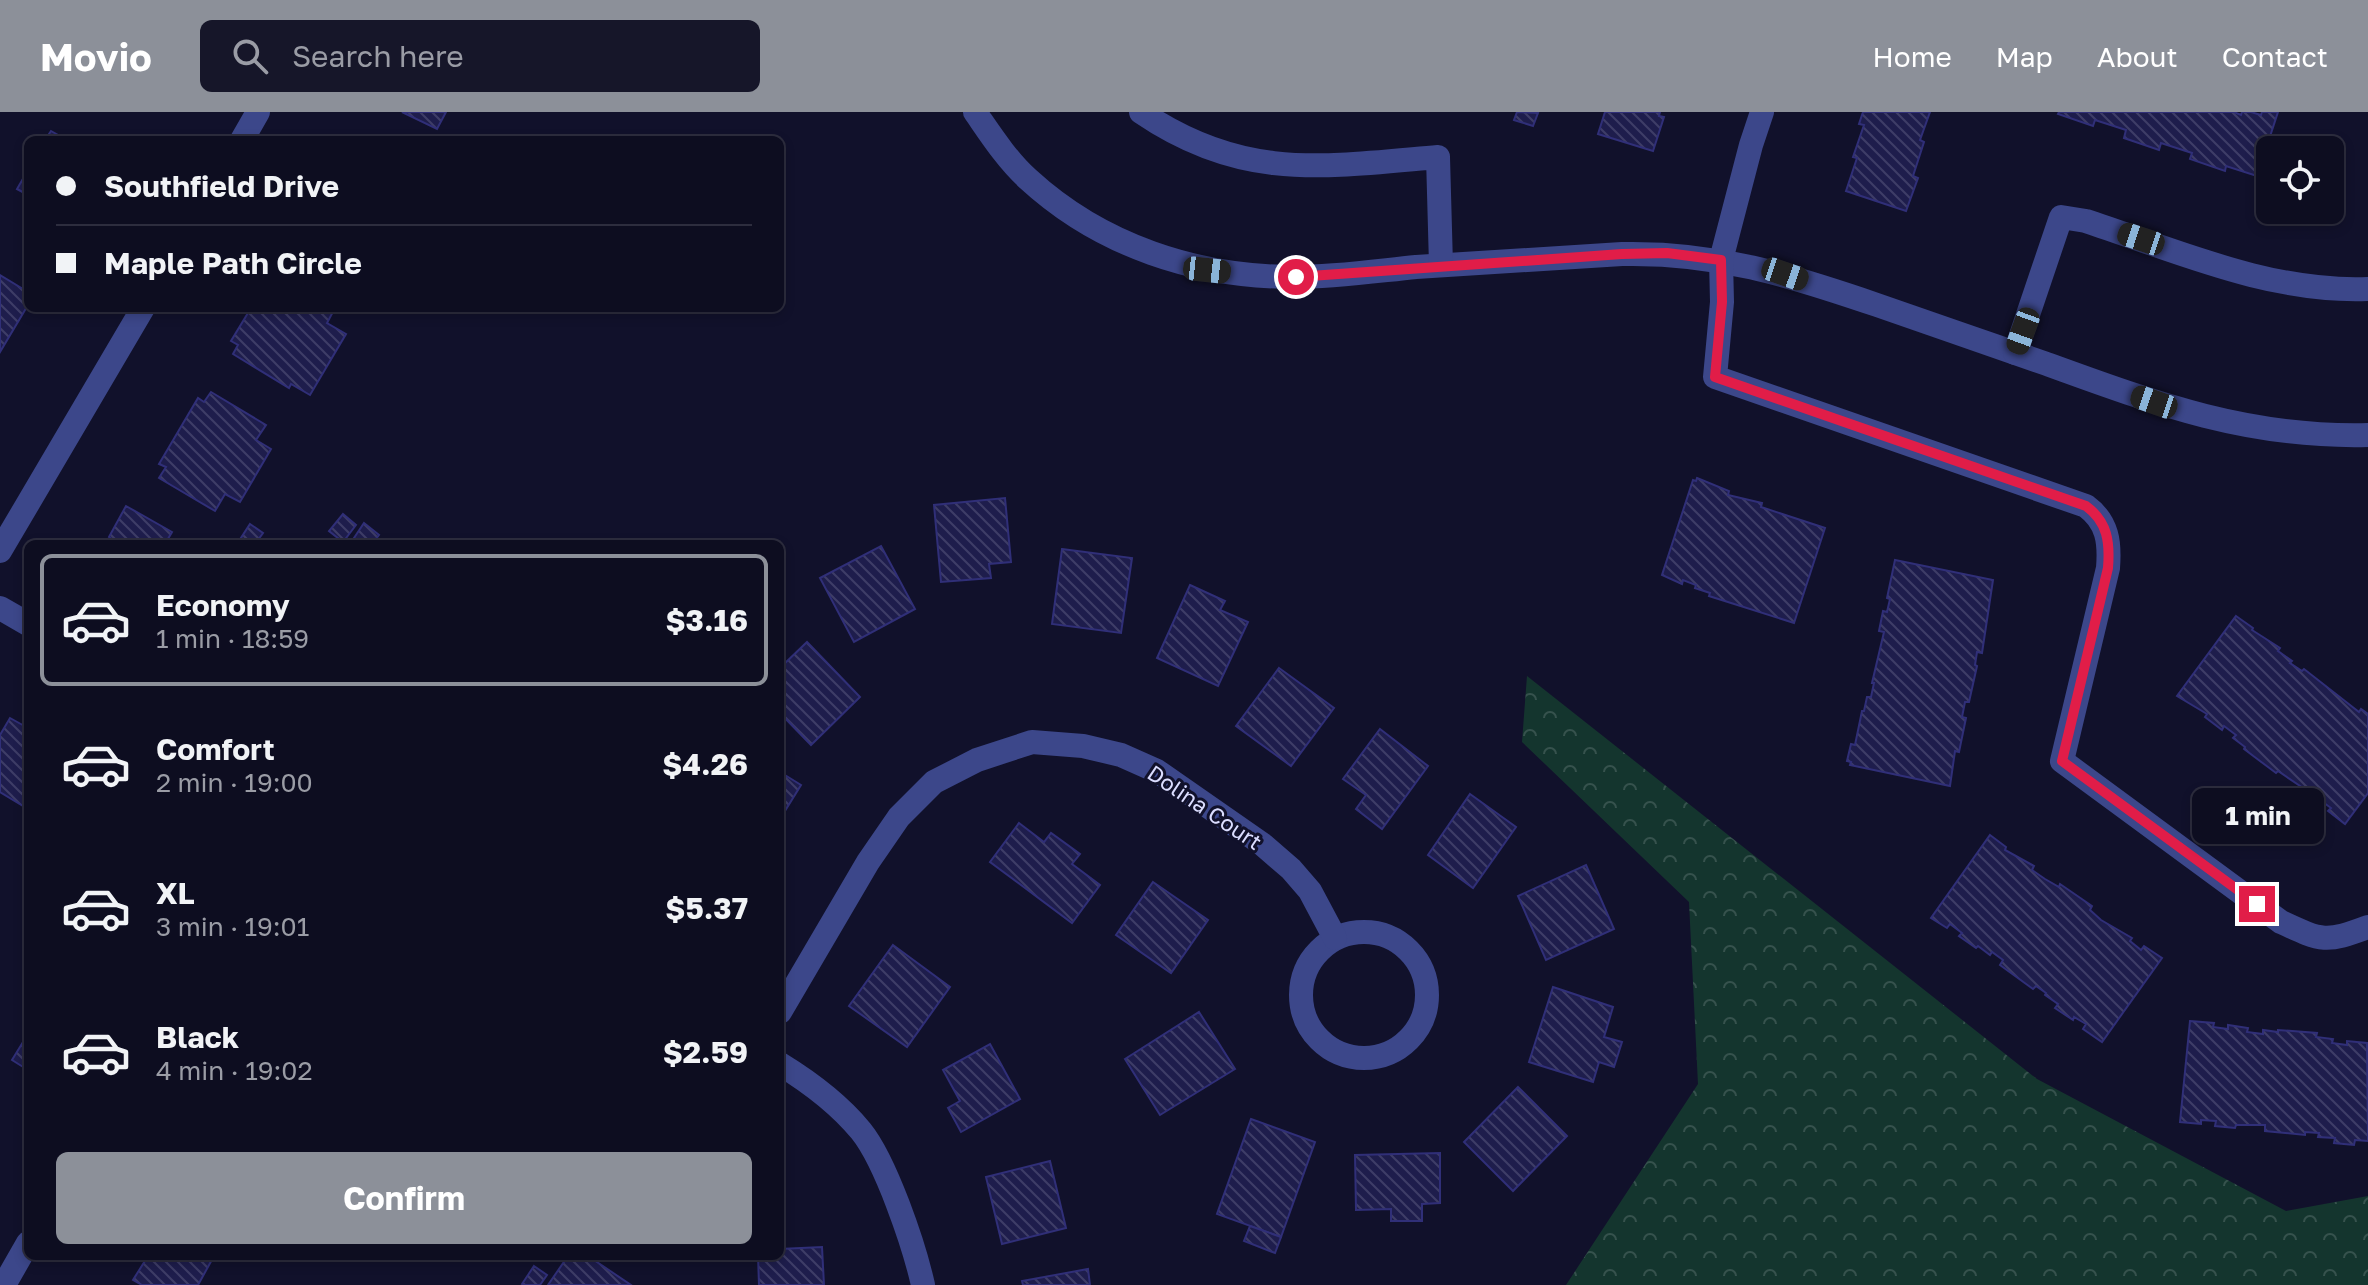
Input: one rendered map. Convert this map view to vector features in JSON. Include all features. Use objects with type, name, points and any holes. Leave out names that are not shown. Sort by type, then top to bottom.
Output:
[{"type":"street","points":[[975,112],[1001,150],[1027,178],[1064,208],[1099,231],[1159,258],[1207,270],[1296,277],[1652,253],[1721,260],[1785,274],[2154,402],[2234,424],[2295,433],[2368,435]]},
{"type":"street","points":[[1141,112],[1209,148],[1261,162],[1321,167],[1438,157],[1441,265]]},
{"type":"street","points":[[1762,112],[1721,260],[1722,302],[1715,377],[2086,506],[2098,514],[2110,548],[2108,568],[2062,761],[2281,922],[2318,939],[2335,938],[2368,927]]},
{"type":"street","points":[[244,136],[256,113]]},
{"type":"street","points":[[2015,353],[2061,217],[2086,221],[2245,274],[2284,283],[2368,289]]},
{"type":"street","points":[[0,551],[141,312]]},
{"type":"street","points":[[0,608],[24,622]]},
{"type":"street","name":"Dolina Court","points":[[784,1005],[868,862],[899,817],[934,782],[977,760],[1032,742],[1083,746],[1121,755],[1157,771],[1262,844],[1291,869],[1310,891],[1335,938]]},
{"type":"street","points":[[1361,931],[1386,936],[1409,950],[1423,972],[1427,998],[1420,1024],[1403,1045],[1380,1056],[1354,1058],[1329,1048],[1310,1030],[1301,1005],[1303,979],[1314,955],[1335,938],[1361,931]]},
{"type":"street","points":[[784,1067],[832,1100],[863,1133],[880,1165],[916,1254],[923,1285]]},
{"type":"street","points":[[4,1285],[24,1250]]},
{"type":"green space","points":[[1527,676],[2037,1079],[2286,1211],[2368,1196],[2368,1285],[1566,1285],[1698,1084],[1689,902],[1522,742]]},
{"type":"building","points":[[402,112],[446,112],[437,129]]},
{"type":"building","points":[[1517,112],[1538,113],[1533,126],[1514,120]]},
{"type":"building","points":[[1605,112],[1660,112],[1659,116],[1664,117],[1653,151],[1598,134]]},
{"type":"building","points":[[1863,112],[1930,112],[1920,140],[1924,142],[1913,176],[1918,178],[1906,211],[1846,191],[1857,158],[1853,157],[1864,125],[1859,124]]},
{"type":"building","points":[[2234,112],[2241,115],[2242,112],[2251,112],[2261,115],[2262,112],[2278,112],[2270,136],[2256,136],[2256,176],[2226,166],[2225,171],[2190,159],[2192,153],[2161,143],[2159,150],[2124,138],[2126,130],[2095,120],[2093,126],[2058,114]]},
{"type":"building","points":[[24,177],[24,193],[17,189]]},
{"type":"building","points":[[0,275],[24,290],[24,312],[0,352]]},
{"type":"building","points":[[249,312],[333,312],[327,323],[346,334],[310,395],[291,384],[289,388],[233,354],[238,345],[231,341]]},
{"type":"building","points":[[211,392],[266,425],[256,440],[271,449],[240,502],[225,494],[215,511],[159,478],[166,467],[159,464],[198,398],[204,402]]},
{"type":"building","points":[[1697,478],[1729,491],[1728,495],[1762,503],[1761,507],[1825,528],[1794,623],[1709,596],[1710,593],[1695,588],[1696,585],[1683,580],[1682,584],[1662,575],[1693,480]]},
{"type":"building","points":[[1005,498],[1011,562],[989,564],[991,578],[941,582],[934,505]]},
{"type":"building","points":[[126,506],[172,532],[167,540],[113,540],[109,537]]},
{"type":"building","points":[[343,514],[356,525],[345,540],[329,531]]},
{"type":"building","points":[[364,523],[379,535],[375,540],[353,540]]},
{"type":"building","points":[[250,524],[263,533],[258,540],[240,540]]},
{"type":"building","points":[[881,546],[915,609],[854,642],[820,578]]},
{"type":"building","points":[[1062,549],[1132,558],[1121,633],[1052,624]]},
{"type":"building","points":[[1895,560],[1993,580],[1982,653],[1977,652],[1977,666],[1969,702],[1965,702],[1962,717],[1966,718],[1959,752],[1955,751],[1950,786],[1850,765],[1851,762],[1847,761],[1851,744],[1855,745],[1867,697],[1871,697],[1884,632],[1879,631],[1883,611],[1887,612],[1890,599],[1887,598]]},
{"type":"building","points":[[1190,585],[1225,601],[1220,610],[1248,622],[1218,686],[1157,658]]},
{"type":"building","points":[[2236,616],[2280,648],[2278,651],[2292,661],[2290,663],[2302,671],[2304,669],[2359,712],[2361,709],[2368,714],[2368,793],[2345,824],[2328,811],[2331,808],[2320,800],[2318,803],[2301,791],[2303,788],[2244,749],[2233,738],[2236,735],[2224,726],[2222,730],[2205,717],[2207,714],[2177,696]]},
{"type":"building","points":[[807,642],[860,697],[811,745],[784,717],[784,664]]},
{"type":"building","points":[[1279,668],[1334,708],[1291,766],[1236,726]]},
{"type":"building","points":[[10,718],[24,726],[24,807],[0,792],[0,735]]},
{"type":"building","points":[[1380,729],[1428,766],[1382,829],[1356,809],[1366,795],[1343,779]]},
{"type":"building","points":[[784,774],[801,785],[784,813]]},
{"type":"building","points":[[1470,794],[1516,827],[1473,888],[1428,855]]},
{"type":"building","points":[[1019,823],[1044,842],[1051,833],[1080,854],[1072,864],[1100,885],[1072,923],[990,862]]},
{"type":"building","points":[[1990,835],[2006,847],[2005,850],[2034,866],[2032,870],[2059,887],[2060,884],[2092,906],[2090,910],[2101,920],[2132,938],[2130,941],[2141,950],[2144,946],[2162,958],[2102,1042],[2083,1029],[2086,1024],[2074,1017],[2073,1020],[2055,1008],[2058,1004],[2046,993],[2036,986],[2033,989],[2000,965],[2003,960],[1992,952],[1990,955],[1978,946],[1976,948],[1959,936],[1962,933],[1950,924],[1947,928],[1931,918]]},
{"type":"building","points":[[1586,865],[1614,929],[1546,960],[1518,896]]},
{"type":"building","points":[[1153,882],[1208,920],[1171,973],[1116,935]]},
{"type":"building","points":[[893,945],[950,987],[907,1047],[849,1006]]},
{"type":"building","points":[[1553,987],[1613,1007],[1604,1037],[1622,1042],[1614,1067],[1599,1062],[1593,1082],[1529,1062]]},
{"type":"building","points":[[1199,1012],[1235,1069],[1160,1115],[1125,1059]]},
{"type":"building","points":[[2190,1021],[2214,1023],[2213,1027],[2228,1029],[2228,1025],[2248,1028],[2247,1032],[2263,1034],[2263,1030],[2317,1033],[2316,1037],[2347,1045],[2347,1041],[2367,1043],[2368,1141],[2355,1140],[2354,1145],[2334,1143],[2335,1138],[2318,1137],[2319,1133],[2305,1132],[2305,1135],[2265,1131],[2265,1125],[2236,1125],[2235,1128],[2215,1126],[2216,1121],[2201,1120],[2201,1124],[2180,1122]]},
{"type":"building","points":[[24,1040],[24,1068],[12,1060]]},
{"type":"building","points":[[990,1044],[1020,1099],[961,1132],[948,1108],[960,1101],[943,1070]]},
{"type":"building","points":[[1518,1087],[1567,1136],[1513,1191],[1464,1142]]},
{"type":"building","points":[[1251,1119],[1315,1142],[1281,1237],[1217,1214]]},
{"type":"building","points":[[1440,1153],[1440,1203],[1422,1204],[1422,1221],[1391,1221],[1391,1209],[1356,1210],[1355,1155]]},
{"type":"building","points":[[1050,1161],[1066,1228],[1002,1244],[986,1177]]},
{"type":"building","points":[[1250,1226],[1281,1237],[1275,1253],[1244,1241]]},
{"type":"building","points":[[822,1247],[824,1285],[759,1285],[758,1260],[784,1260],[784,1249]]},
{"type":"building","points":[[146,1260],[212,1260],[198,1285],[142,1285],[133,1280]]},
{"type":"building","points":[[565,1260],[594,1260],[631,1285],[548,1285]]},
{"type":"building","points":[[534,1266],[547,1275],[540,1285],[522,1284]]},
{"type":"building","points":[[1088,1269],[1090,1285],[1023,1285],[1022,1281]]},
{"type":"route","points":[[1296,277],[1622,254],[1667,253],[1721,260],[1722,302],[1715,377],[2086,506],[2098,514],[2110,548],[2108,568],[2062,761],[2257,904]]}]
